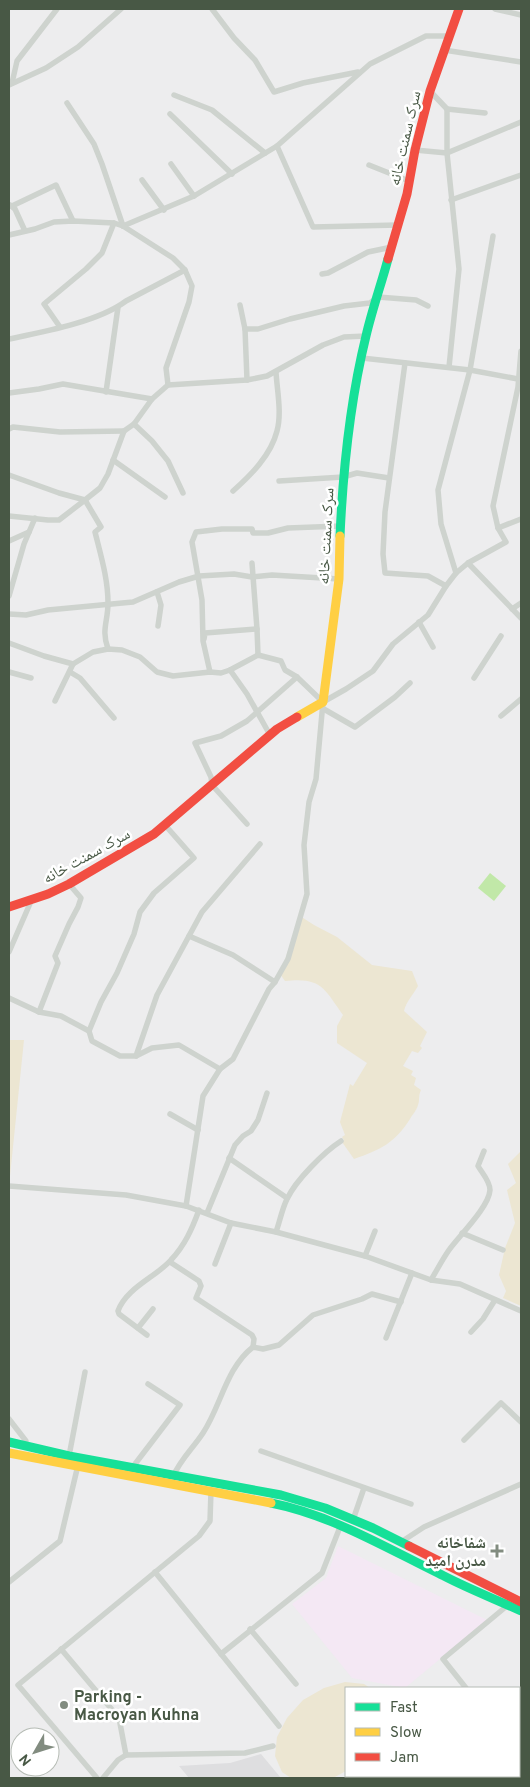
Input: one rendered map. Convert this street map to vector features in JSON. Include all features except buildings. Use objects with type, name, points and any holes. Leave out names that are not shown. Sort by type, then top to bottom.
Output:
[{"type":"street","points":[[10,84],[17,61],[57,9]]},
{"type":"street","points":[[10,84],[46,68],[78,47],[121,9]]},
{"type":"street","points":[[212,9],[234,38],[255,60],[274,92],[303,83],[359,72]]},
{"type":"street","name":"سرک سمنت خانه","points":[[9,907],[69,884],[122,854],[166,825],[270,735],[322,705],[338,579],[344,477],[356,385],[366,336],[398,225],[430,91],[459,9]]},
{"type":"street","points":[[495,9],[521,15]]},
{"type":"street","points":[[123,226],[194,196],[276,146],[370,64],[426,36],[448,36]]},
{"type":"street","points":[[444,50],[521,62]]},
{"type":"street","points":[[430,91],[447,109],[486,113]]},
{"type":"street","points":[[174,95],[212,110],[265,153]]},
{"type":"street","points":[[67,103],[94,144],[123,226]]},
{"type":"street","points":[[447,109],[447,152],[459,269],[449,368]]},
{"type":"street","points":[[170,114],[232,174]]},
{"type":"street","points":[[415,150],[447,152],[521,122]]},
{"type":"street","points":[[276,146],[313,227],[398,225]]},
{"type":"street","points":[[171,164],[194,196]]},
{"type":"street","points":[[369,165],[409,181]]},
{"type":"street","points":[[452,200],[521,175]]},
{"type":"street","points":[[142,180],[164,210]]},
{"type":"street","points":[[10,205],[56,185],[73,221]]},
{"type":"street","points":[[10,205],[16,209],[25,231]]},
{"type":"street","points":[[9,235],[54,222],[114,223],[123,226],[173,258],[185,270],[192,286],[189,302],[166,368],[168,385]]},
{"type":"street","points":[[60,327],[44,304],[102,253],[114,223]]},
{"type":"street","points":[[456,573],[441,524],[438,490],[470,370],[493,236]]},
{"type":"street","points":[[322,274],[328,273],[368,252],[392,247]]},
{"type":"street","points":[[9,339],[70,325],[118,307],[185,270]]},
{"type":"street","points":[[245,329],[258,330],[290,319],[344,306],[370,303],[378,297],[416,300],[428,306]]},
{"type":"street","points":[[240,305],[245,329],[247,380]]},
{"type":"street","points":[[106,392],[118,307]]},
{"type":"street","points":[[9,429],[13,427],[60,432],[124,431],[134,424],[152,399],[168,385],[247,380],[267,376],[323,345],[344,337],[366,336]]},
{"type":"street","points":[[322,705],[372,670],[393,644],[428,615],[456,573],[468,563],[506,542],[498,528],[493,506],[520,388],[518,379],[521,351]]},
{"type":"street","points":[[362,358],[470,370],[518,379]]},
{"type":"street","points":[[406,363],[389,478],[384,528],[383,554],[385,574],[428,576],[446,586]]},
{"type":"street","points":[[233,491],[248,477],[264,457],[278,431],[276,372]]},
{"type":"street","points":[[9,392],[63,384],[152,399]]},
{"type":"street","points":[[134,424],[152,441],[168,461],[183,493]]},
{"type":"street","points":[[9,516],[59,520],[100,488],[108,474],[124,431]]},
{"type":"street","points":[[113,460],[165,497]]},
{"type":"street","points":[[279,481],[344,477],[357,473],[389,478]]},
{"type":"street","points":[[9,475],[52,491],[85,500],[101,527],[95,532],[106,577],[108,604],[103,636],[108,650]]},
{"type":"street","points":[[9,596],[35,518]]},
{"type":"street","points":[[498,528],[521,519]]},
{"type":"street","points":[[210,672],[203,641],[202,600],[192,542],[196,532],[238,528],[252,529],[253,533],[268,533],[288,528],[341,526]]},
{"type":"street","points":[[9,541],[29,532]]},
{"type":"street","points":[[252,563],[258,656]]},
{"type":"street","points":[[468,563],[521,618]]},
{"type":"street","points":[[9,614],[26,615],[48,610],[133,602],[199,576],[234,574],[252,577],[272,575],[338,579]]},
{"type":"street","points":[[157,592],[160,605],[158,626]]},
{"type":"street","points":[[512,609],[521,603]]},
{"type":"street","points":[[419,622],[433,647]]},
{"type":"street","points":[[203,641],[205,633],[257,630]]},
{"type":"street","points":[[474,678],[501,636]]},
{"type":"street","points":[[9,643],[73,664]]},
{"type":"street","points":[[54,701],[73,664],[93,652],[108,650],[122,650],[140,657],[157,672],[173,676],[210,672],[221,673],[258,656],[281,661],[285,670],[297,678],[322,705],[355,727],[388,703],[410,683]]},
{"type":"street","points":[[230,670],[247,694],[270,735]]},
{"type":"street","points":[[9,672],[31,678]]},
{"type":"street","points":[[70,672],[80,678],[114,718]]},
{"type":"street","points":[[247,824],[212,785],[211,777],[195,743],[221,736],[246,721],[297,678]]},
{"type":"street","points":[[501,716],[521,699]]},
{"type":"street","points":[[186,1206],[203,1096],[220,1069],[233,1060],[269,989],[288,959],[307,894],[304,845],[309,802],[316,778],[322,705]]},
{"type":"street","points":[[166,825],[194,858],[154,893],[140,912],[134,934],[124,958],[100,1002],[90,1031],[92,1041],[120,1056],[136,1056],[152,1048],[179,1045],[220,1069]]},
{"type":"street","points":[[136,1056],[157,994],[202,912],[260,844]]},
{"type":"street","points":[[39,1012],[58,963],[55,956],[81,898],[69,884]]},
{"type":"street","points":[[9,952],[32,899]]},
{"type":"street","points":[[189,936],[233,955],[275,982]]},
{"type":"street","points":[[9,998],[39,1012],[61,1016],[90,1031]]},
{"type":"street","points":[[207,1213],[235,1145],[243,1136],[251,1132],[258,1120],[267,1093]]},
{"type":"street","points":[[170,1114],[198,1130]]},
{"type":"street","points":[[276,1232],[287,1198],[296,1185],[330,1148],[341,1141]]},
{"type":"street","points":[[431,1280],[448,1251],[478,1214],[488,1196],[490,1189],[488,1181],[478,1166],[484,1151]]},
{"type":"street","points":[[229,1158],[287,1198]]},
{"type":"street","points":[[9,1186],[126,1195],[186,1206],[231,1223],[276,1232],[365,1256],[431,1280],[460,1284],[521,1311]]},
{"type":"street","points":[[146,1335],[119,1314],[119,1307],[131,1293],[170,1262],[186,1242],[199,1210]]},
{"type":"street","points":[[215,1264],[231,1223]]},
{"type":"street","points":[[365,1256],[375,1231]]},
{"type":"street","points":[[462,1233],[503,1250]]},
{"type":"street","points":[[170,1262],[199,1281],[200,1286],[196,1298],[252,1335],[254,1339],[253,1347],[233,1370],[204,1431],[172,1480]]},
{"type":"street","points":[[386,1338],[412,1273]]},
{"type":"street","points":[[253,1347],[264,1349],[279,1344],[313,1315],[362,1300],[372,1294],[401,1302]]},
{"type":"street","points":[[471,1332],[483,1319],[495,1300]]},
{"type":"street","points":[[138,1328],[153,1309]]},
{"type":"street","points":[[69,1456],[85,1372]]},
{"type":"street","points":[[132,1468],[180,1405],[148,1384]]},
{"type":"street","points":[[464,1440],[501,1403],[521,1422]]},
{"type":"street","points":[[9,1418],[26,1441],[23,1445]]},
{"type":"street","points":[[9,1442],[132,1468],[211,1491],[280,1505],[321,1518],[390,1548],[445,1577],[521,1611]]},
{"type":"street","points":[[261,1451],[411,1504]]},
{"type":"street","points":[[9,1453],[78,1466],[281,1496],[325,1508],[401,1542],[521,1602]]},
{"type":"street","points":[[9,1582],[60,1541],[78,1466]]},
{"type":"street","points":[[401,1542],[424,1527],[521,1484]]},
{"type":"street","points":[[350,1518],[354,1517],[364,1488]]},
{"type":"street","points":[[98,1778],[18,1685],[199,1536],[210,1521],[211,1491]]},
{"type":"street","points":[[221,1654],[322,1573],[340,1527]]},
{"type":"street","points":[[155,1572],[279,1726]]},
{"type":"street","points":[[465,1687],[443,1660],[508,1605]]},
{"type":"street","points":[[250,1629],[296,1684]]},
{"type":"street","points":[[61,1648],[119,1718],[126,1755]]},
{"type":"street","points":[[103,1778],[114,1764],[126,1755],[245,1753],[273,1746]]},
{"type":"shaded area","points":[[490,873],[506,886],[494,901],[478,888]]},
{"type":"shaded area","points":[[300,916],[337,937],[372,965],[412,971],[418,986],[404,1011],[427,1032],[420,1046],[422,1048],[418,1053],[412,1051],[403,1066],[413,1071],[411,1075],[416,1078],[414,1085],[421,1090],[416,1111],[393,1140],[379,1149],[354,1159],[342,1142],[344,1140],[342,1137],[345,1135],[340,1122],[350,1084],[353,1086],[367,1063],[337,1043],[337,1026],[343,1015],[326,991],[320,986],[307,981],[285,981],[280,974]]},
{"type":"shaded area","points":[[9,1040],[24,1040],[10,1176],[9,1176]]},
{"type":"shaded area","points":[[521,1151],[521,1306],[503,1298],[506,1291],[499,1275],[505,1248],[515,1223],[507,1190],[516,1183],[508,1164]]},
{"type":"shaded area","points":[[338,1546],[487,1620],[406,1687],[352,1678],[292,1604],[326,1578]]},
{"type":"shaded area","points":[[345,1682],[364,1684],[368,1687],[345,1687],[345,1772],[333,1778],[291,1778],[282,1772],[275,1756],[277,1737],[287,1718],[303,1700],[324,1688]]},
{"type":"shaded area","points":[[261,1754],[281,1778],[189,1778],[179,1766],[230,1763]]},
{"type":"shaded area","points":[[365,1777],[452,1777],[450,1778]]},
{"type":"traffic: fast","points":[[340,536],[345,460],[360,361],[368,326],[388,259]]},
{"type":"traffic: fast","points":[[9,1442],[69,1456],[281,1495],[325,1508],[373,1528],[409,1546]]},
{"type":"traffic: fast","points":[[271,1503],[294,1508],[338,1524],[521,1611]]},
{"type":"traffic: slow","points":[[297,717],[323,702],[339,579],[340,536]]},
{"type":"traffic: slow","points":[[9,1453],[271,1503]]},
{"type":"traffic: jam","points":[[388,259],[407,194],[415,150],[430,91],[459,9]]},
{"type":"traffic: jam","points":[[9,907],[48,894],[69,884],[154,834],[277,729],[297,717]]},
{"type":"traffic: jam","points":[[409,1546],[521,1602]]},
{"type":"place","name":"شفاخانه مدرن امید","points":[[497,1551]]},
{"type":"place","name":"Parking - Macroyan Kuhna","points":[[64,1705]]}]
